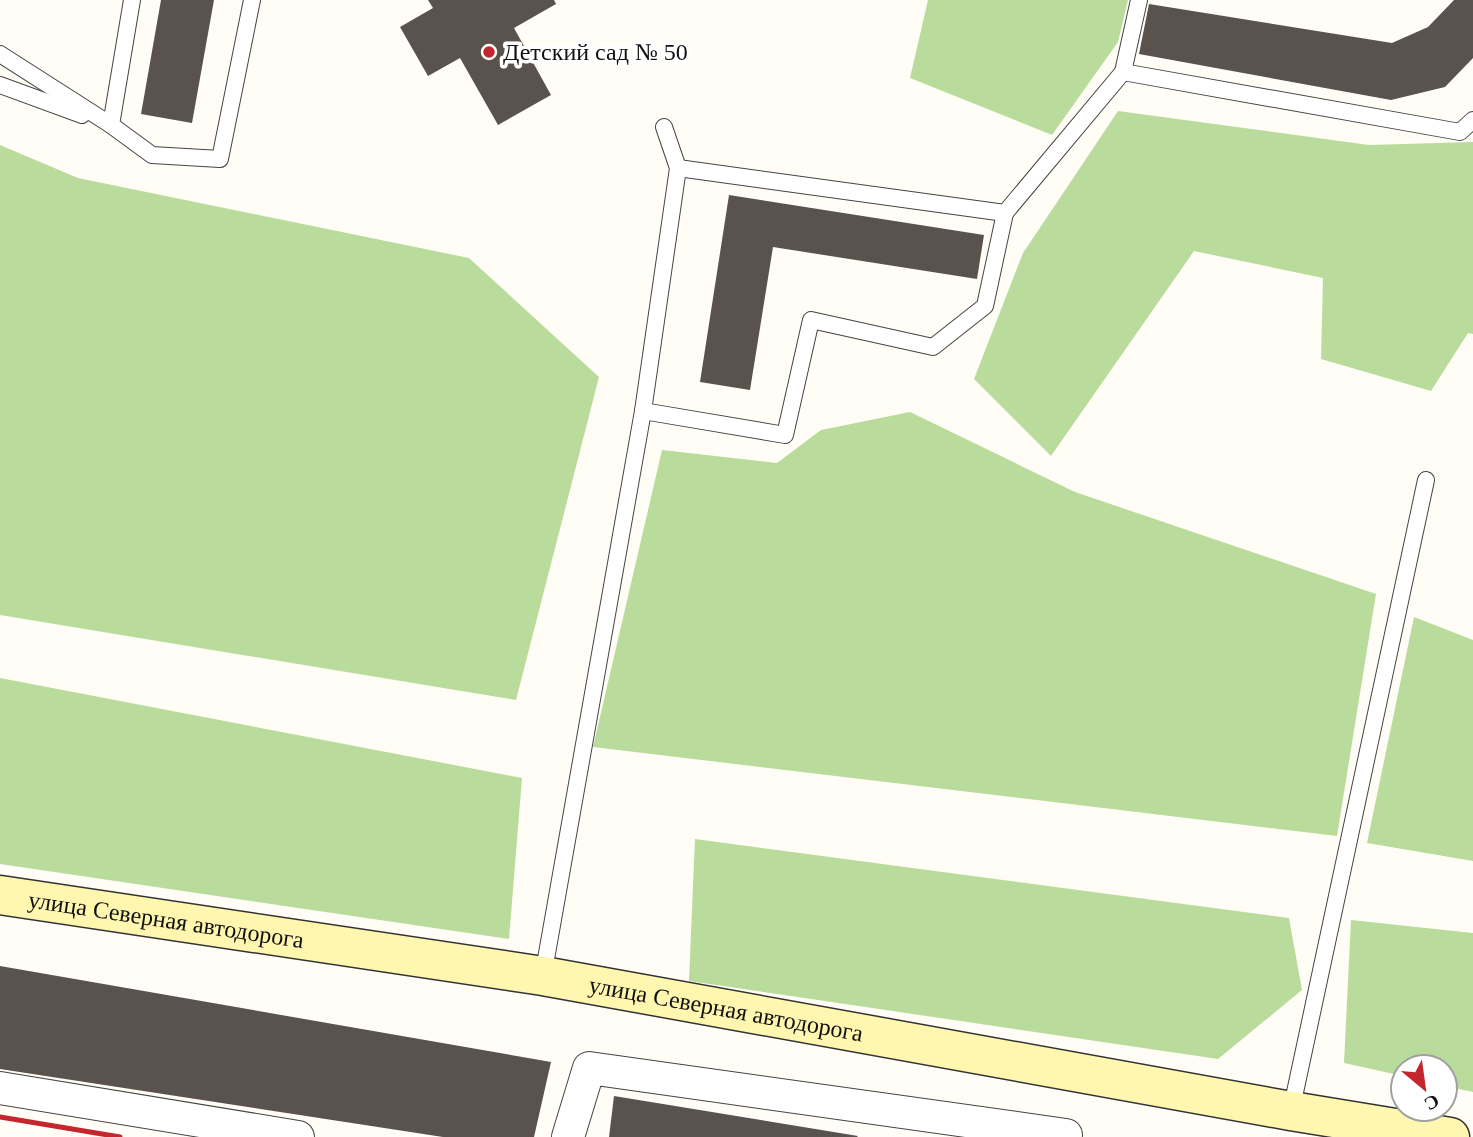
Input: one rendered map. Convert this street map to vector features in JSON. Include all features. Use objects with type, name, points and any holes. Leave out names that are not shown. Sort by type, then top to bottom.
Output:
[{"type":"main road","name":"улица Северная автодорога","points":[[0,895],[543,976],[1291,1111],[1450,1137]]},
{"type":"street","points":[[568,1137],[589,1068],[1066,1135]]},
{"type":"street","points":[[0,1088],[298,1137]]},
{"type":"lane","points":[[111,125],[132,0]]},
{"type":"lane","points":[[0,54],[111,125],[152,155],[220,159],[252,0]]},
{"type":"lane","points":[[643,411],[785,435],[811,320],[933,347],[985,306],[1005,213],[1123,72],[1139,0]]},
{"type":"lane","points":[[1123,72],[1460,132],[1473,120]]},
{"type":"lane","points":[[0,85],[111,125]]},
{"type":"lane","points":[[543,976],[643,411],[678,168],[664,127]]},
{"type":"lane","points":[[678,168],[1005,213]]},
{"type":"lane","points":[[1291,1111],[1426,480]]},
{"type":"green space","points":[[928,0],[1128,0],[1118,42],[1052,135],[910,78]]},
{"type":"green space","points":[[1118,111],[1369,145],[1473,142],[1473,334],[1468,333],[1431,391],[1321,359],[1323,278],[1194,251],[1051,456],[974,379],[1023,253]]},
{"type":"green space","points":[[0,145],[78,178],[469,258],[599,377],[516,700],[0,615]]},
{"type":"green space","points":[[910,412],[1075,492],[1376,594],[1337,836],[593,747],[662,450],[777,463],[821,430]]},
{"type":"green space","points":[[1414,617],[1473,640],[1473,861],[1367,843]]},
{"type":"green space","points":[[0,678],[522,778],[509,939],[0,864]]},
{"type":"green space","points":[[695,839],[1289,918],[1302,990],[1218,1059],[689,981]]},
{"type":"green space","points":[[1351,920],[1473,933],[1473,1092],[1459,1089],[1459,1053],[1389,1053],[1389,1073],[1344,1063]]},
{"type":"building","points":[[161,0],[214,0],[192,123],[141,114]]},
{"type":"building","points":[[428,0],[554,0],[556,4],[514,28],[551,95],[498,125],[460,58],[428,76],[400,27],[433,8]]},
{"type":"building","points":[[1454,0],[1473,0],[1473,58],[1445,87],[1391,100],[1139,54],[1149,4],[1392,43],[1428,27]]},
{"type":"building","points":[[729,195],[984,235],[977,279],[773,247],[750,390],[700,382]]},
{"type":"building","points":[[0,966],[551,1062],[534,1137],[443,1137],[0,1069]]},
{"type":"building","points":[[614,1096],[858,1136],[609,1137]]},
{"type":"railway","points":[[0,1117],[120,1137]]},
{"type":"place","name":"Детский сад № 50","points":[[489,52]]}]
